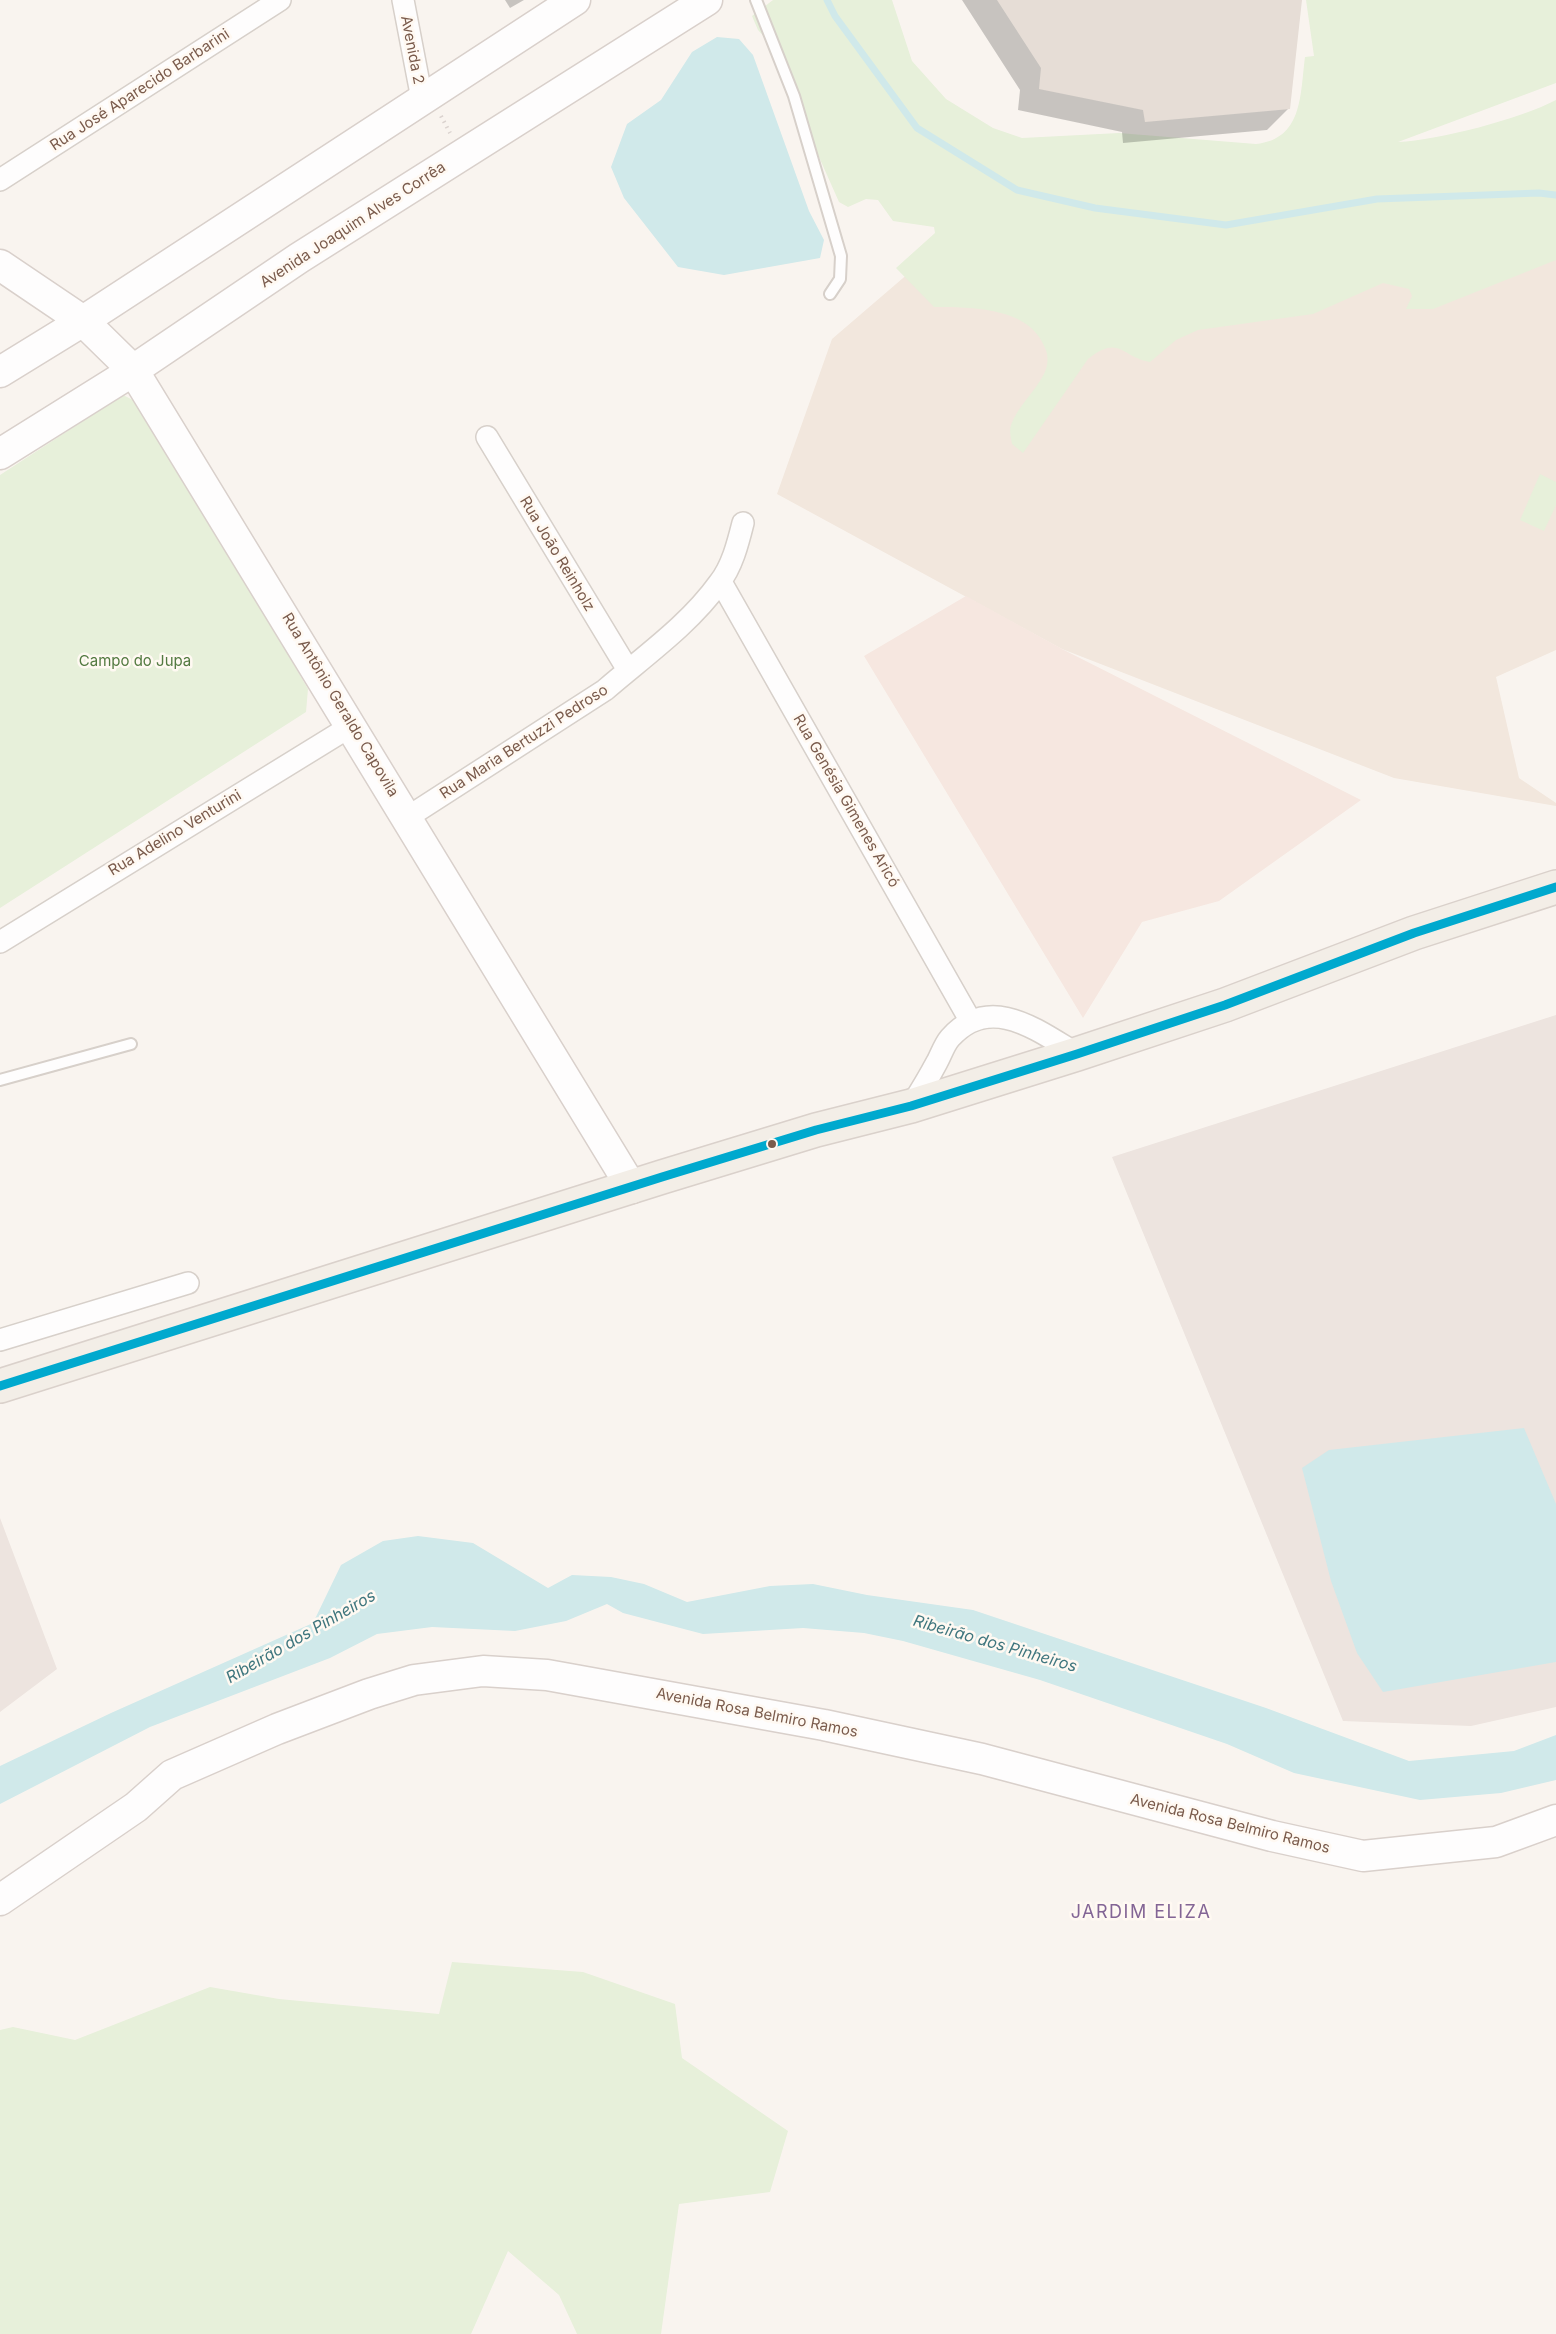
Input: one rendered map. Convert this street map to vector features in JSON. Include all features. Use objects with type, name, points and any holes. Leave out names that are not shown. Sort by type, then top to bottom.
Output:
[{"type":"main road","points":[[0,372],[83,321],[575,0]]},
{"type":"main road","name":"Avenida Joaquim Alves Corrêa","points":[[0,453],[133,370],[299,258],[707,0]]},
{"type":"main road","name":"Rua Antônio Geraldo Capovila","points":[[0,265],[83,321],[133,370],[408,817],[632,1188]]},
{"type":"main road","points":[[0,1386],[816,1130],[911,1106],[1077,1054],[1225,1005],[1414,933],[1555,884]]},
{"type":"main road","name":"Avenida Rosa Belmiro Ramos","points":[[0,1900],[136,1807],[172,1776],[277,1729],[369,1694],[414,1680],[483,1671],[547,1675],[824,1725],[982,1759],[1272,1836],[1363,1856],[1496,1842],[1556,1820]]},
{"type":"street","name":"Rua José Aparecido Barbarini","points":[[0,180],[280,0]]},
{"type":"street","name":"Avenida 2","points":[[403,0],[425,97]]},
{"type":"street","name":"Rua João Reinholz","points":[[487,437],[628,670]]},
{"type":"street","name":"Rua Maria Bertuzzi Pedroso","points":[[408,817],[605,690],[628,670],[694,612],[721,582],[737,546],[743,523]]},
{"type":"street","name":"Rua Genésia Gimenes Aricó","points":[[721,582],[970,1020]]},
{"type":"street","name":"Rua Adelino Venturini","points":[[0,942],[351,726]]},
{"type":"street","points":[[911,1106],[949,1039],[970,1020],[991,1016],[1012,1019],[1077,1054]]},
{"type":"street","points":[[0,1340],[188,1283]]},
{"type":"lane","points":[[756,0],[794,96],[841,256],[840,279],[830,294]]},
{"type":"lane","points":[[0,1080],[131,1044]]},
{"type":"path","points":[[425,97],[462,155]]},
{"type":"shaded area","points":[[1556,252],[1556,650],[1496,677],[1519,778],[1556,803],[1556,806],[1394,778],[1062,649],[777,494],[832,339],[924,260]]},
{"type":"shaded area","points":[[966,596],[1062,649],[1361,800],[1219,901],[1142,922],[1083,1018],[864,656]]},
{"type":"shaded area","points":[[1556,1015],[1556,1707],[1471,1726],[1343,1721],[1112,1157]]},
{"type":"shaded area","points":[[0,1518],[57,1669],[0,1712]]},
{"type":"green space","points":[[773,0],[892,0],[912,61],[946,99],[993,128],[1022,138],[1119,133],[1256,144],[1283,134],[1296,113],[1300,100],[1305,57],[1314,56],[1306,0],[1556,0],[1556,83],[1398,142],[1435,137],[1479,127],[1522,114],[1556,100],[1556,260],[1433,309],[1406,309],[1412,296],[1409,289],[1383,283],[1313,314],[1198,330],[1176,340],[1150,362],[1120,349],[1107,348],[1088,359],[1023,453],[1012,444],[1010,427],[1017,412],[1045,371],[1047,358],[1045,348],[1037,334],[1027,324],[1013,317],[981,309],[934,307],[896,268],[935,233],[934,227],[893,221],[878,200],[866,199],[848,207],[839,202],[767,40],[758,30],[752,16]]},
{"type":"green space","name":"Campo do Jupa","points":[[123,395],[145,406],[308,689],[306,712],[0,908],[0,475]]},
{"type":"green space","points":[[1540,474],[1556,482],[1556,505],[1544,531],[1520,520]]},
{"type":"green space","points":[[452,1962],[583,1972],[675,2004],[682,2058],[788,2131],[770,2192],[679,2204],[661,2334],[577,2334],[559,2295],[508,2251],[471,2334],[0,2334],[0,2030],[13,2027],[75,2040],[210,1987],[279,1999],[439,2014]]},
{"type":"water","points":[[717,37],[739,39],[753,55],[809,211],[824,240],[820,258],[724,275],[678,267],[624,198],[611,167],[627,124],[661,100],[692,52]]},
{"type":"water","points":[[1524,1428],[1556,1504],[1556,1662],[1383,1692],[1357,1653],[1331,1581],[1302,1468],[1329,1450]]},
{"type":"water","name":"Ribeirão dos Pinheiros","points":[[418,1536],[473,1543],[548,1588],[572,1575],[611,1577],[644,1584],[687,1602],[770,1586],[813,1584],[867,1595],[973,1610],[1266,1708],[1409,1761],[1514,1751],[1556,1735],[1556,1780],[1501,1793],[1420,1800],[1294,1773],[1227,1744],[1040,1680],[903,1641],[864,1633],[803,1628],[703,1634],[623,1613],[607,1604],[566,1621],[515,1631],[432,1627],[377,1634],[330,1658],[150,1727],[0,1804],[0,1766],[111,1713],[313,1623],[341,1565],[383,1541]]},
{"type":"building","points":[[997,0],[1302,0],[1290,109],[1145,122],[1143,110],[1039,89],[1041,68]]},
{"type":"waterway","points":[[827,0],[835,16],[917,128],[1017,190],[1095,208],[1226,225],[1377,199],[1539,193],[1556,195]]},
{"type":"transit line","points":[[0,1386],[662,1177],[816,1130],[911,1106],[1077,1054],[1225,1005],[1414,933],[1556,887]]},
{"type":"district","name":"JARDIM ELIZA","points":[[1141,1913]]}]
